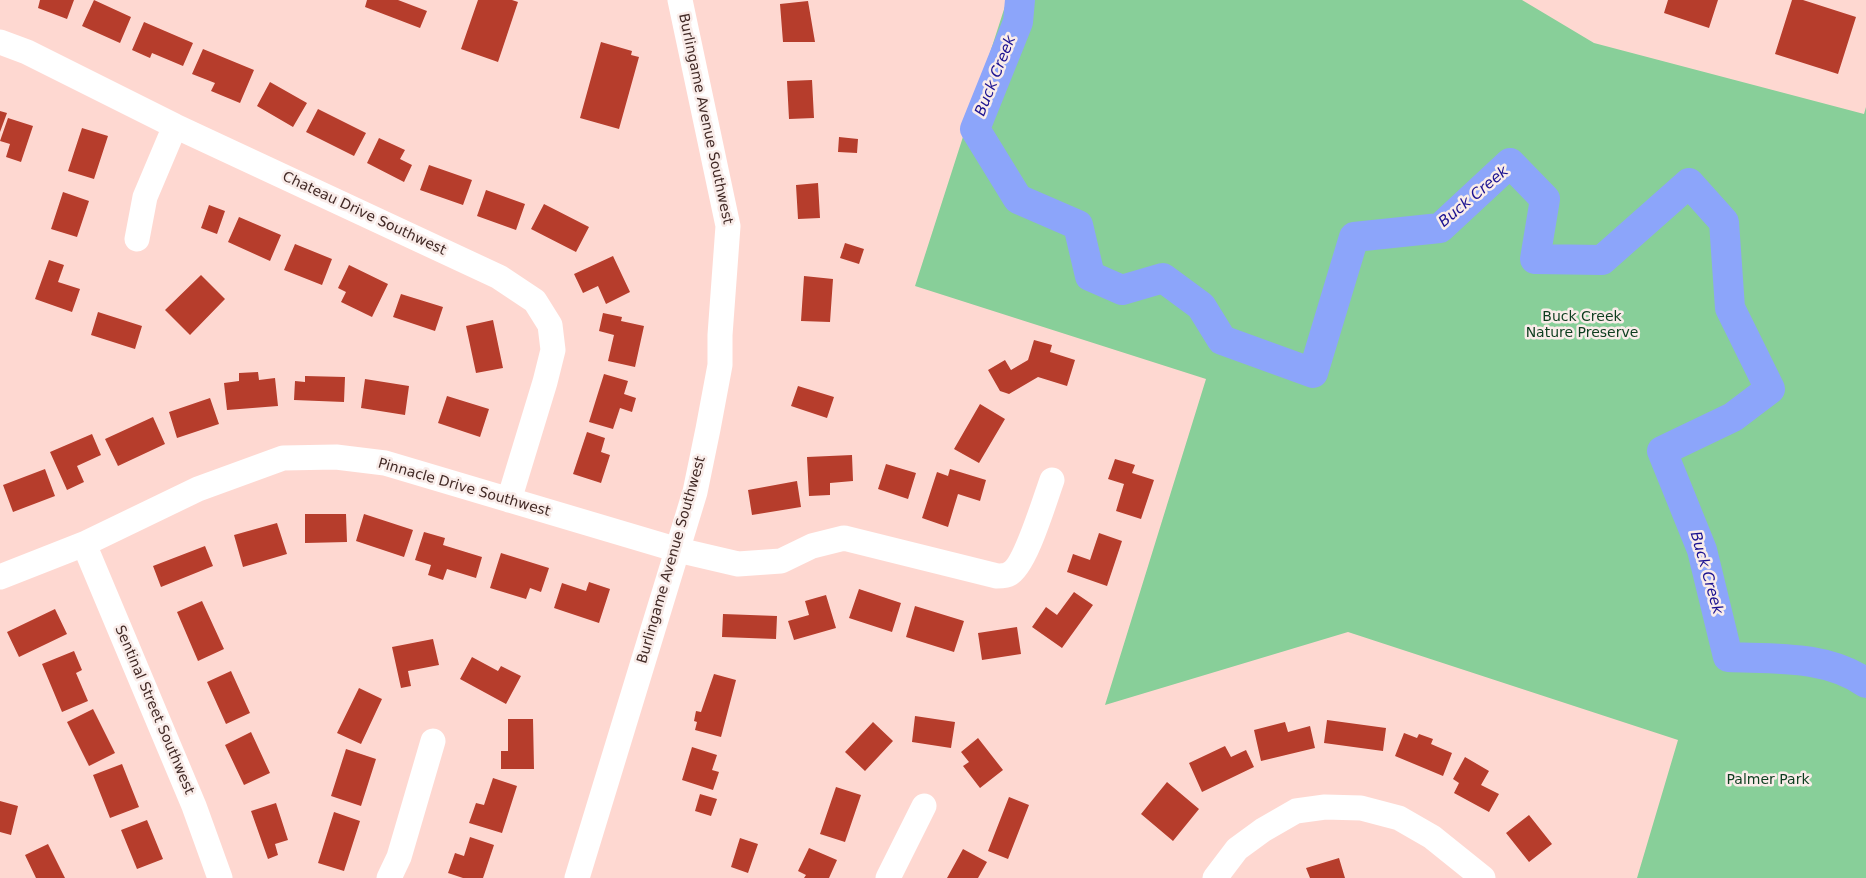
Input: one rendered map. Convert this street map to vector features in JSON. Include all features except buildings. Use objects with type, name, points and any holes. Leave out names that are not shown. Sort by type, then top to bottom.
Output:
[{"type":"street","name":"Burlingame Avenue Southwest","points":[[577,878],[695,492],[720,365],[720,335],[728,226],[680,0]]},
{"type":"street","name":"Chateau Drive Southwest","points":[[0,42],[27,52],[175,126],[499,277],[535,300],[550,326],[553,350],[509,500]]},
{"type":"street","points":[[137,239],[145,197],[175,126]]},
{"type":"street","name":"Pinnacle Drive Southwest","points":[[0,577],[84,544],[198,489],[283,458],[336,457],[385,463],[678,550],[738,564],[781,561],[812,546],[844,538],[997,576],[1009,574],[1025,553],[1052,480]]},
{"type":"street","name":"Sentinal Street Southwest","points":[[84,544],[194,806],[220,878]]},
{"type":"street","points":[[389,878],[399,857],[433,741]]},
{"type":"street","points":[[888,878],[924,806]]},
{"type":"street","points":[[1215,878],[1237,850],[1263,830],[1296,811],[1325,807],[1361,808],[1399,818],[1432,837],[1483,878]]},
{"type":"green space","name":"Buck Creek Nature Preserve","points":[[1007,0],[1522,0],[1594,43],[1864,114],[1866,107],[1866,878],[1637,878],[1678,740],[1348,632],[1105,705],[1206,379],[915,286]]},
{"type":"waterway","name":"Buck Creek","points":[[1020,0],[1018,22],[975,129],[1018,199],[1078,225],[1090,276],[1122,290],[1163,278],[1201,306],[1222,340],[1313,373],[1354,237],[1440,228],[1510,163],[1545,199],[1535,259],[1602,260],[1689,183],[1724,222],[1730,308],[1770,389],[1733,417],[1662,451],[1702,550],[1728,657],[1800,660],[1817,663],[1834,667],[1866,683]]},
{"type":"park label","name":"Palmer Park","points":[[1768,780]]}]
